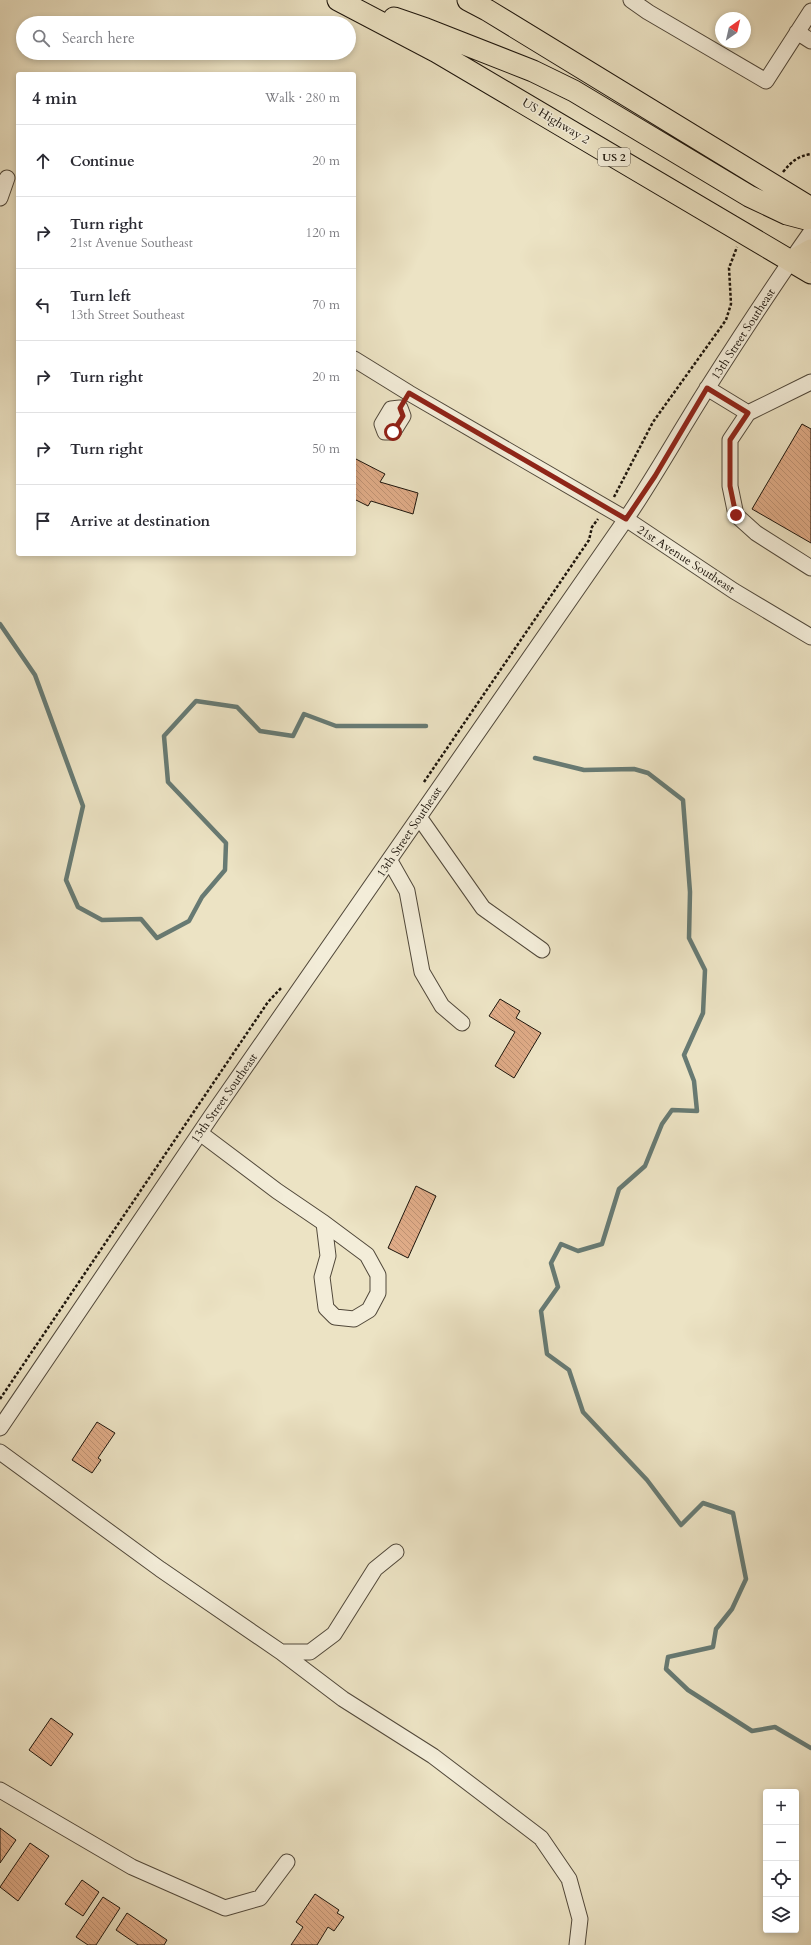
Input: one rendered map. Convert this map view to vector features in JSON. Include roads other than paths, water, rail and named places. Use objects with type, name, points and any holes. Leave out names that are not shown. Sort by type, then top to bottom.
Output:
[{"type":"highway","points":[[339,0],[426,28],[533,71],[574,91],[749,196],[787,214],[806,219],[811,218]]},
{"type":"highway","name":"US Highway 2","points":[[339,0],[444,56],[811,273]]},
{"type":"highway","points":[[468,0],[487,10],[811,208]]},
{"type":"highway","points":[[791,261],[811,250]]},
{"type":"street","points":[[631,0],[648,12],[766,81],[811,11]]},
{"type":"street","points":[[797,32],[811,41]]},
{"type":"street","points":[[0,198],[8,178]]},
{"type":"street","name":"13th Street Southeast","points":[[0,1428],[200,1133],[390,862],[419,817],[626,519],[655,476],[707,388],[811,232]]},
{"type":"street","name":"21st Avenue Southeast","points":[[356,360],[409,393],[626,519],[734,591],[811,637]]},
{"type":"street","points":[[811,382],[748,413],[730,440],[730,486],[736,515],[756,533],[811,568]]},
{"type":"street","points":[[707,388],[748,413]]},
{"type":"street","points":[[384,434],[393,432],[403,416],[400,408],[409,393]]},
{"type":"street","points":[[419,817],[483,908],[542,950]]},
{"type":"street","points":[[390,862],[407,891],[422,972],[442,1006],[462,1023]]},
{"type":"street","points":[[200,1133],[277,1192],[324,1223],[367,1254],[378,1275],[378,1293],[369,1310],[354,1319],[335,1317],[326,1308],[322,1276],[328,1256],[324,1223]]},
{"type":"street","points":[[0,1452],[160,1569],[281,1652],[343,1699],[433,1756],[541,1838],[569,1879],[580,1919],[577,1945]]},
{"type":"street","points":[[281,1652],[310,1652],[334,1634],[375,1569],[396,1552]]},
{"type":"street","points":[[0,1790],[132,1868],[225,1908],[260,1898],[287,1862]]},
{"type":"waterway","points":[[0,624],[35,675],[83,806],[66,880],[78,907],[102,920],[141,919],[157,938],[189,921],[202,897],[225,870],[226,843],[168,782],[164,736],[196,701],[237,707],[260,731],[293,736],[304,714],[336,726],[426,726]]},
{"type":"waterway","points":[[535,758],[584,770],[634,769],[648,773],[683,800],[690,892],[689,938],[705,970],[703,1013],[684,1055],[694,1081],[697,1111],[672,1110],[662,1124],[645,1166],[619,1189],[602,1244],[578,1251],[561,1244],[551,1263],[558,1287],[541,1311],[547,1354],[569,1370],[583,1412],[647,1480],[681,1525],[703,1503],[733,1513],[746,1579],[732,1609],[716,1629],[713,1647],[668,1657],[666,1669],[688,1690],[752,1731],[775,1727],[811,1748]]}]
